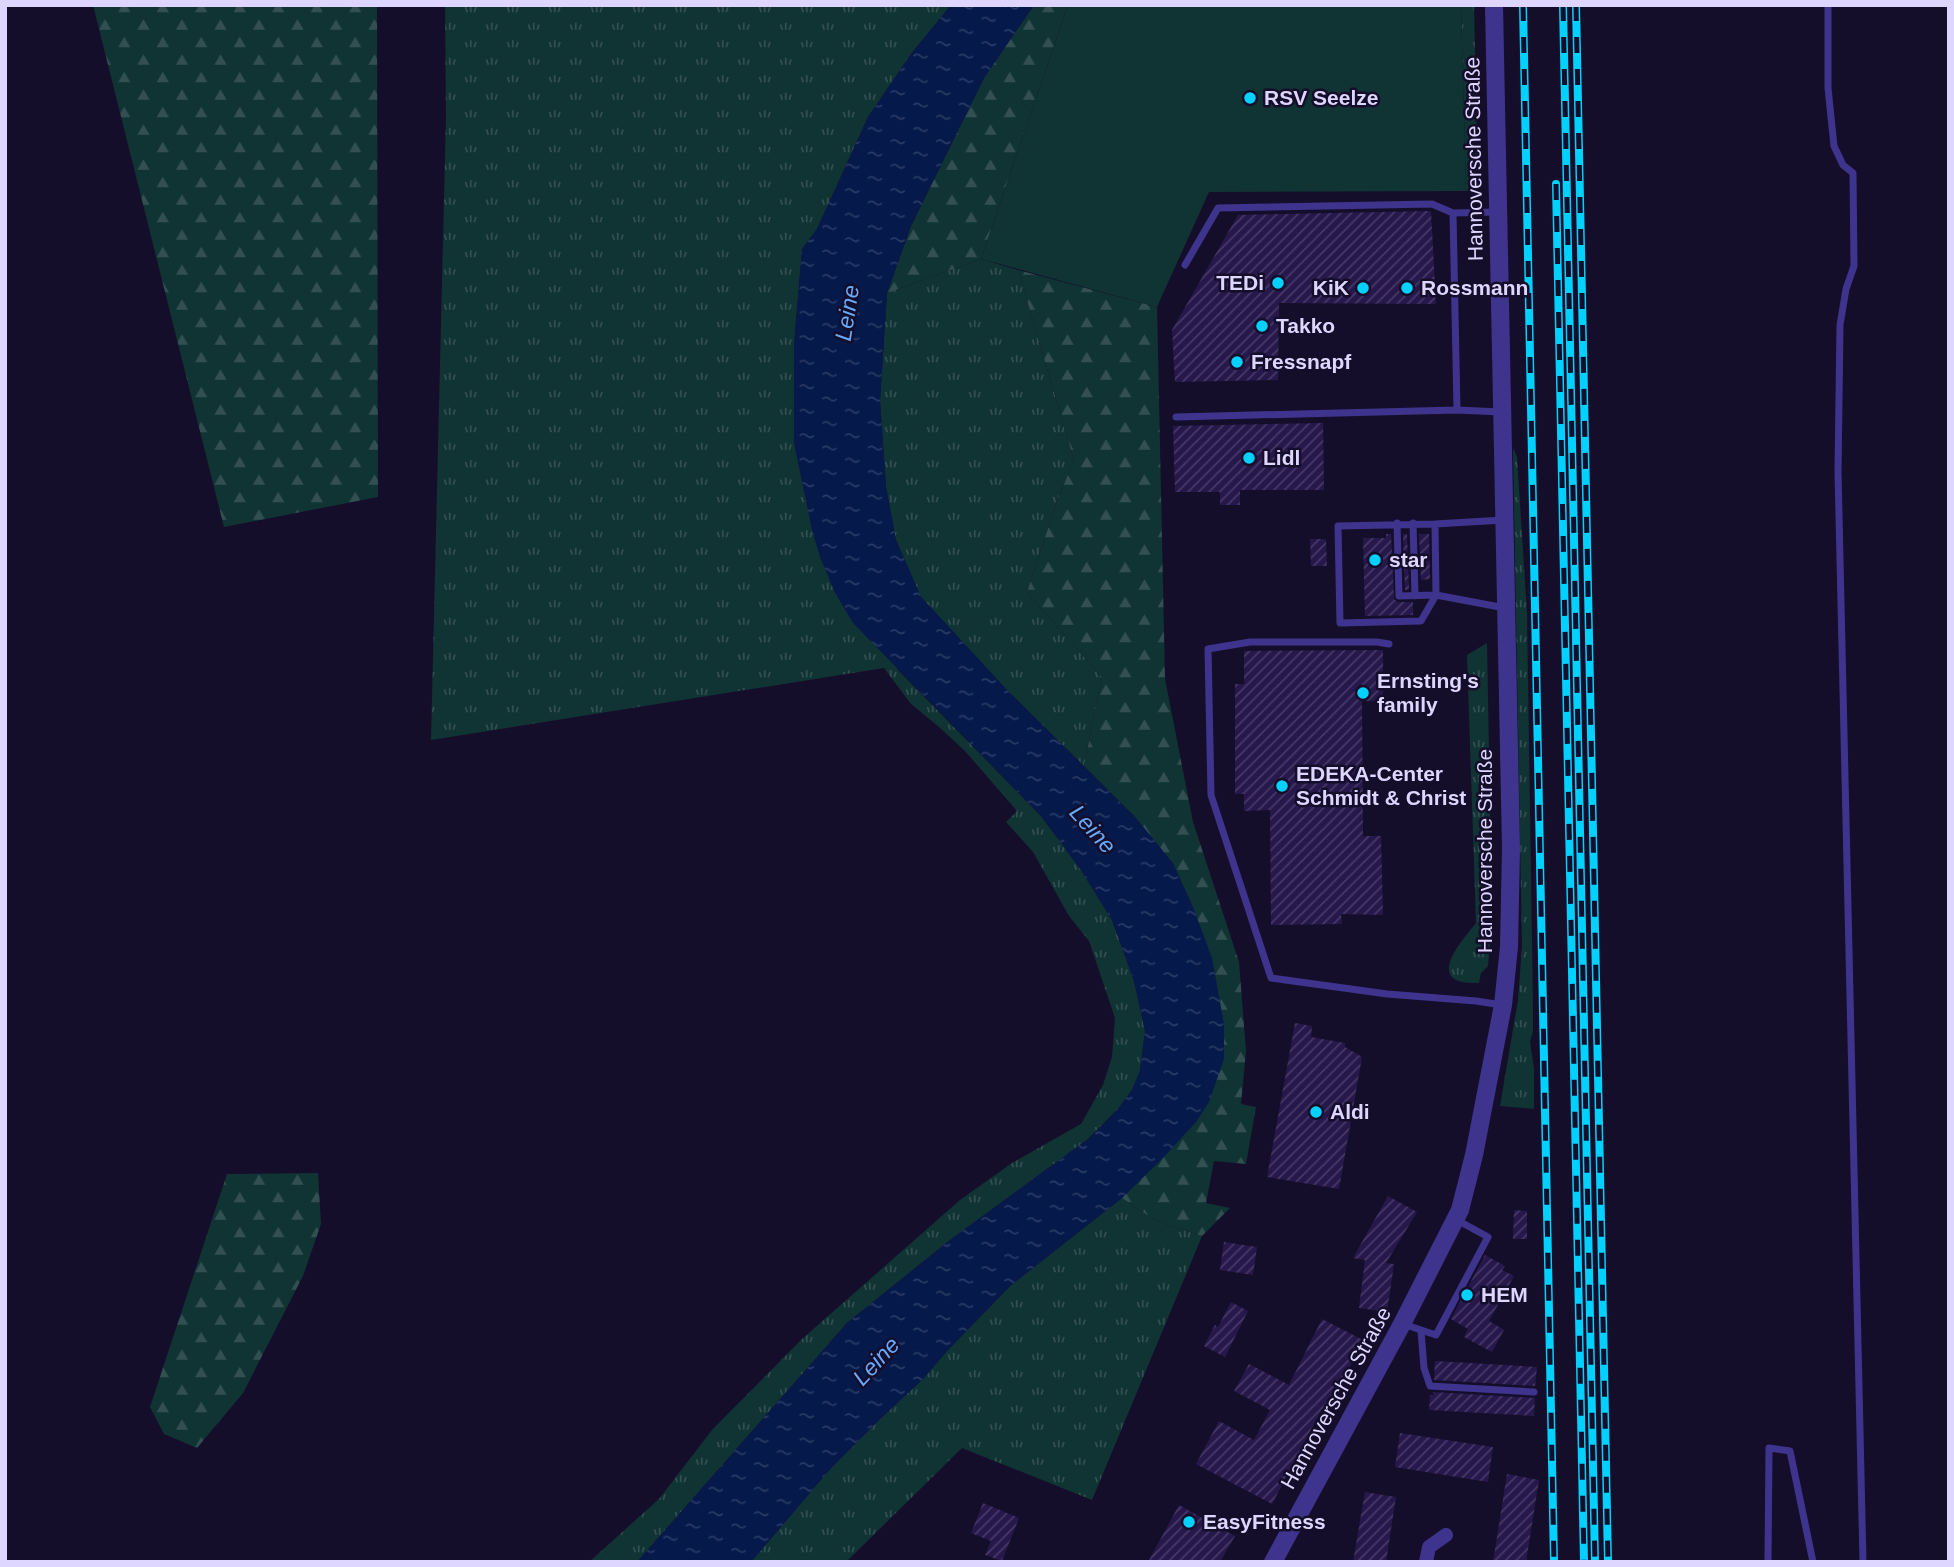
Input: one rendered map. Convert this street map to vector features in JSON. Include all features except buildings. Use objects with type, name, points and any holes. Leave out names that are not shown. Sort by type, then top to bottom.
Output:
[{"type":"street","name":"Hannoversche Straße","points":[[1273,1562],[1456,1220],[1468,1183],[1503,1005],[1509,947],[1511,849],[1494,5]]},
{"type":"street","points":[[1426,1562],[1429,1547],[1446,1535]]},
{"type":"lane","points":[[1828,5],[1828,88],[1835,146],[1843,165],[1853,173],[1854,266],[1846,289],[1840,325],[1838,472],[1863,1562]]},
{"type":"lane","points":[[1185,265],[1218,208],[1432,204],[1453,213],[1499,212]]},
{"type":"lane","points":[[1453,213],[1457,410]]},
{"type":"lane","points":[[1176,417],[1457,410],[1502,412]]},
{"type":"lane","points":[[1435,524],[1436,595],[1421,621],[1340,623],[1339,526],[1504,520]]},
{"type":"lane","points":[[1397,523],[1399,596],[1436,595],[1506,608]]},
{"type":"lane","points":[[1413,523],[1415,596]]},
{"type":"lane","points":[[1389,644],[1250,642],[1208,649],[1211,794],[1270,978],[1387,994],[1503,1005]]},
{"type":"lane","points":[[1402,1324],[1436,1335],[1488,1237],[1456,1220]]},
{"type":"lane","points":[[1421,1331],[1424,1368],[1430,1386],[1534,1392]]},
{"type":"lane","points":[[1769,1562],[1769,1448],[1790,1451],[1813,1562]]},
{"type":"green space","points":[[93,5],[377,5],[378,497],[224,527]]},
{"type":"green space","points":[[445,5],[951,5],[911,54],[868,117],[817,229],[802,249],[794,345],[794,442],[811,524],[898,670],[1041,816],[1081,870],[1112,920],[1134,981],[1145,1031],[1140,1071],[1132,1090],[1118,1109],[1088,1139],[950,1240],[847,1323],[637,1562],[589,1562],[659,1499],[712,1430],[802,1339],[960,1200],[1012,1163],[1081,1124],[1103,1085],[1112,1057],[1115,1018],[1089,941],[1069,916],[1033,852],[1006,822],[1017,811],[965,751],[911,704],[884,668],[431,740],[446,116]]},
{"type":"green space","points":[[1034,5],[1068,5],[981,259],[887,293],[911,226],[984,78]]},
{"type":"green space","name":"RSV Seelze","points":[[1068,5],[1461,5],[1466,191],[1209,192],[1157,307],[981,259]]},
{"type":"green space","points":[[1461,5],[1474,5],[1478,191],[1466,191]]},
{"type":"green space","points":[[981,259],[1018,270],[1074,460],[1057,501],[1027,592],[1102,677],[1084,766],[1007,690],[921,597],[896,540],[886,487],[880,401],[887,293]]},
{"type":"green space","points":[[1018,270],[1157,307],[1165,679],[1193,822],[1239,962],[1246,1051],[1241,1104],[1256,1107],[1246,1164],[1214,1161],[1206,1203],[1230,1208],[1202,1236],[1156,1221],[1122,1198],[1196,1122],[1136,818],[1084,766],[1102,677],[1027,592],[1057,501],[1074,460]]},
{"type":"green space","points":[[1513,448],[1517,457],[1527,614],[1533,1007],[1530,1042],[1534,1069],[1534,1109],[1500,1106],[1518,1000],[1522,947]]},
{"type":"green space","points":[[1487,643],[1492,917],[1488,966],[1481,973],[1479,983],[1462,982],[1453,977],[1449,970],[1455,952],[1476,923],[1467,655]]},
{"type":"green space","points":[[318,1173],[321,1224],[303,1276],[243,1393],[197,1448],[164,1434],[150,1407],[227,1174]]},
{"type":"green space","points":[[1122,1198],[1156,1221],[1202,1236],[1092,1500],[962,1448],[846,1562],[751,1562],[831,1468],[923,1379],[1010,1286]]},
{"type":"water","name":"Leine","points":[[951,5],[1034,5],[984,78],[911,226],[887,293],[880,401],[886,487],[896,540],[921,597],[1007,690],[1136,818],[1173,863],[1212,958],[1224,1024],[1224,1059],[1209,1102],[1196,1122],[1164,1157],[1122,1198],[1010,1286],[923,1379],[831,1468],[751,1562],[637,1562],[847,1323],[950,1240],[1088,1139],[1118,1109],[1132,1090],[1140,1071],[1145,1031],[1134,981],[1112,920],[1081,870],[1041,816],[853,623],[835,593],[820,557],[794,442],[794,345],[802,249],[817,229],[868,117],[911,54]]},
{"type":"railway","points":[[1523,5],[1554,1562]]},
{"type":"railway","points":[[1563,5],[1595,1562]]},
{"type":"railway","points":[[1576,5],[1608,1562]]},
{"type":"railway","points":[[1556,184],[1584,1562]]},
{"type":"place","name":"RSV Seelze","points":[[1250,98]]},
{"type":"place","name":"TEDi","points":[[1278,283]]},
{"type":"place","name":"KiK","points":[[1363,288]]},
{"type":"place","name":"Rossmann","points":[[1407,288]]},
{"type":"place","name":"Takko","points":[[1262,326]]},
{"type":"place","name":"Fressnapf","points":[[1237,362]]},
{"type":"place","name":"Lidl","points":[[1249,458]]},
{"type":"place","name":"star","points":[[1375,560]]},
{"type":"place","name":"Ernsting's family","points":[[1363,693]]},
{"type":"place","name":"EDEKA-Center Schmidt & Christ","points":[[1282,786]]},
{"type":"place","name":"Aldi","points":[[1316,1112]]},
{"type":"place","name":"HEM","points":[[1467,1295]]},
{"type":"place","name":"EasyFitness","points":[[1189,1522]]}]
